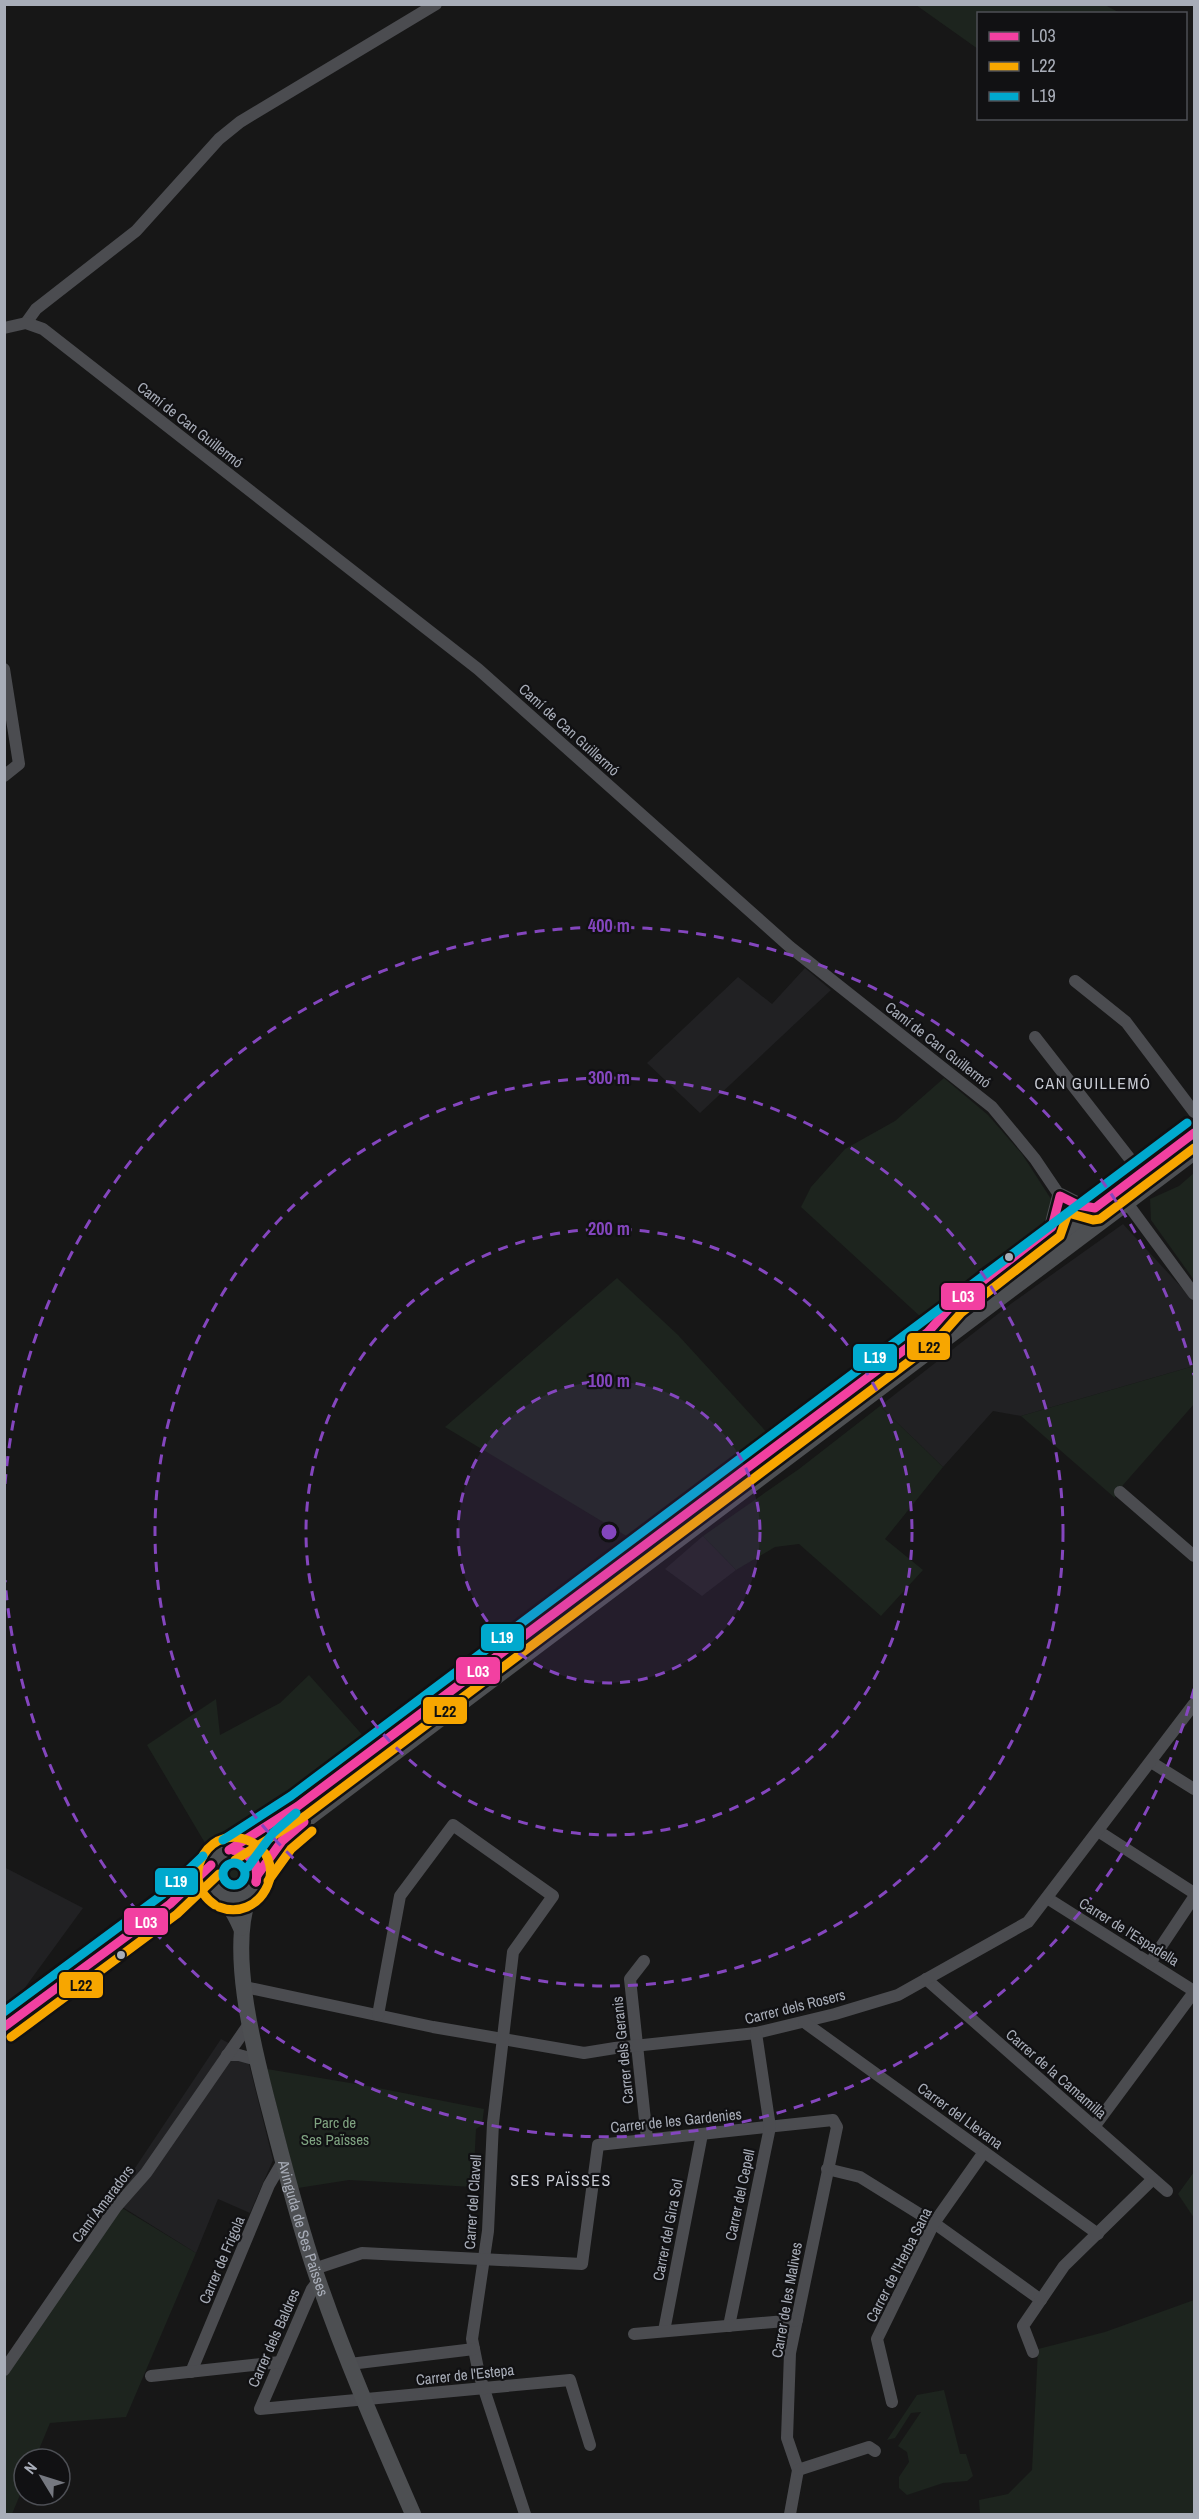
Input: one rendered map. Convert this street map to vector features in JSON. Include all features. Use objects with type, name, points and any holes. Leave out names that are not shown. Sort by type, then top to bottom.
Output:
[{"type":"main road","points":[[4,2027],[170,1904],[211,1865],[215,1858],[298,1806],[1194,1133]]},
{"type":"main road","points":[[170,1904],[196,1896],[237,1898],[251,1892],[258,1874],[282,1841],[307,1819],[1194,1152]]},
{"type":"main road","points":[[928,1332],[953,1304],[1052,1227],[1060,1196],[1078,1205],[1095,1208]]},
{"type":"main road","points":[[229,1850],[239,1850],[250,1856],[255,1861],[258,1874]]},
{"type":"main road","points":[[211,1865],[210,1879],[222,1896]]},
{"type":"main road","name":"Avinguda de Ses Païsses","points":[[251,1892],[243,1912],[241,1928],[249,2024],[283,2162],[316,2275],[364,2400],[413,2514]]},
{"type":"main road","name":"Avinguda de Ses Païsses","points":[[222,1896],[241,1928]]},
{"type":"street","points":[[4,328],[26,323],[36,309],[136,231],[212,147],[240,122],[436,4]]},
{"type":"street","name":"Camí de Can Guillermó","points":[[26,323],[43,329],[478,669],[790,947],[992,1107],[1035,1159],[1060,1196]]},
{"type":"street","points":[[4,669],[19,764],[4,776]]},
{"type":"street","points":[[1075,981],[1126,1022],[1194,1112]]},
{"type":"street","points":[[1035,1037],[1141,1173]]},
{"type":"street","points":[[1127,1203],[1194,1294]]},
{"type":"street","points":[[1120,1492],[1194,1556]]},
{"type":"street","name":"Carrer dels Rosers","points":[[245,1987],[584,2054],[756,2034],[898,1995],[1028,1922],[1194,1704]]},
{"type":"street","points":[[1151,1761],[1194,1789]]},
{"type":"street","name":"Carrer del Clavell","points":[[378,2015],[400,1896],[453,1825],[553,1896],[513,1952],[492,2122],[488,2231],[472,2339],[484,2388],[525,2514]]},
{"type":"street","points":[[1098,1831],[1194,1895],[1150,1963]]},
{"type":"street","name":"Carrer de l'Espadella","points":[[1047,1898],[1194,1992]]},
{"type":"street","name":"Carrer dels Geranis","points":[[644,1961],[630,1979],[639,2046],[647,2139]]},
{"type":"street","name":"Carrer de la Camamilla","points":[[926,1979],[1167,2191]]},
{"type":"street","points":[[1094,2127],[1194,1992]]},
{"type":"street","name":"Carrer del Llevana","points":[[804,2022],[1098,2234]]},
{"type":"street","name":"Camí Amaradors","points":[[4,2370],[116,2207],[146,2173],[249,2024]]},
{"type":"street","name":"Carrer del Cepell","points":[[729,2326],[770,2127],[756,2034]]},
{"type":"street","points":[[227,2055],[239,2055],[257,2060]]},
{"type":"street","name":"Carrer de les Gardenies","points":[[484,2259],[582,2264],[598,2145],[833,2120],[837,2127]]},
{"type":"street","name":"Carrer de les Malives","points":[[790,2514],[798,2470],[787,2438],[790,2353],[837,2127]]},
{"type":"street","name":"Carrer del Gira Sol","points":[[664,2331],[702,2134]]},
{"type":"street","name":"Carrer de l'Herba Sana","points":[[892,2402],[877,2339],[934,2223],[984,2152]]},
{"type":"street","name":"Carrer de Frigola","points":[[191,2372],[269,2185],[283,2162]]},
{"type":"street","points":[[827,2169],[860,2177],[934,2223],[1041,2301]]},
{"type":"street","points":[[1033,2352],[1023,2326],[1064,2266],[1153,2179]]},
{"type":"street","points":[[316,2275],[362,2253],[484,2259]]},
{"type":"street","name":"Carrer dels Baldres","points":[[260,2409],[316,2275]]},
{"type":"street","points":[[634,2334],[797,2320]]},
{"type":"street","points":[[350,2364],[474,2349]]},
{"type":"street","points":[[151,2376],[280,2362]]},
{"type":"street","name":"Carrer de l'Estepa","points":[[260,2409],[570,2380],[590,2445]]},
{"type":"street","points":[[798,2470],[869,2447],[875,2451]]},
{"type":"shaded area","points":[[805,968],[831,990],[700,1113],[647,1063],[738,977],[772,1004]]},
{"type":"shaded area","points":[[1123,1224],[1194,1301],[1194,1366],[1021,1416],[993,1411],[943,1467],[880,1406],[1012,1303]]},
{"type":"shaded area","points":[[703,1536],[736,1570],[702,1596],[665,1569]]},
{"type":"shaded area","points":[[4,1867],[83,1908],[21,1993],[29,2000],[4,2016]]},
{"type":"shaded area","points":[[221,2039],[246,2052],[273,2160],[250,2213],[218,2199],[196,2253],[113,2201]]},
{"type":"green space","points":[[916,5],[1105,5],[1118,12],[977,12],[977,48]]},
{"type":"green space","points":[[944,1078],[988,1115],[1022,1154],[1051,1199],[1048,1215],[1040,1228],[981,1268],[923,1319],[801,1207],[811,1187],[845,1149],[895,1121]]},
{"type":"green space","points":[[1194,1173],[1194,1280],[1151,1220],[1150,1199],[1179,1186]]},
{"type":"green space","points":[[617,1278],[678,1335],[771,1437],[633,1540],[445,1427]]},
{"type":"green space","points":[[1194,1366],[1194,1404],[1116,1493],[1115,1498],[1021,1416]]},
{"type":"green space","points":[[880,1406],[943,1467],[885,1539],[923,1570],[881,1616],[799,1544],[775,1547],[736,1570],[703,1536],[799,1469]]},
{"type":"green space","points":[[309,1675],[366,1739],[231,1840],[205,1843],[147,1745],[216,1699],[220,1735],[280,1703]]},
{"type":"green space","points":[[241,1858],[252,1871],[246,1888],[228,1892],[216,1879],[217,1867],[225,1859]]},
{"type":"green space","name":"Parc de Ses Païsses","points":[[267,2069],[484,2109],[482,2125],[476,2129],[473,2187],[349,2180],[298,2188]]},
{"type":"green space","points":[[1194,2172],[1194,2218],[1178,2194]]},
{"type":"green space","points":[[122,2208],[196,2253],[126,2417],[50,2423],[40,2447],[12,2447],[12,2507],[15,2507],[12,2514],[5,2514],[5,2377]]},
{"type":"green space","points":[[1194,2300],[1194,2514],[980,2514],[979,2500],[1008,2494],[1032,2470],[1038,2349],[1105,2332]]},
{"type":"green space","points":[[944,2390],[960,2454],[966,2454],[973,2476],[967,2481],[943,2483],[907,2495],[899,2488],[899,2477],[909,2462],[907,2452],[898,2446],[921,2412],[911,2413],[895,2438],[887,2440],[917,2395]]},
{"type":"transit line","name":"L19","points":[[223,1840],[291,1796],[1187,1123]]},
{"type":"transit line","name":"L03","points":[[229,1850],[298,1806],[928,1332],[953,1304],[1052,1227],[1060,1196],[1078,1205],[1095,1208],[1194,1133]]},
{"type":"transit line","name":"L22","points":[[235,1860],[305,1816],[935,1342],[961,1313],[1060,1236],[1068,1213],[1093,1220],[1100,1219],[1194,1148]]},
{"type":"transit line","name":"L19","points":[[248,1867],[273,1833],[296,1813]]},
{"type":"transit line","name":"L03","points":[[258,1874],[282,1841],[304,1822]]},
{"type":"transit line","name":"L22","points":[[268,1881],[291,1849],[312,1831]]},
{"type":"transit line","name":"L22","points":[[215,1905],[203,1894],[198,1880],[199,1867],[204,1854],[213,1844],[225,1838],[239,1838],[255,1844],[265,1854],[270,1865],[270,1878],[266,1890],[258,1900],[247,1907],[234,1910],[219,1907]]},
{"type":"transit line","name":"L03","points":[[233,1850],[245,1853],[253,1860],[257,1870],[256,1882]]},
{"type":"transit line","name":"L03","points":[[233,1850],[245,1854],[252,1860],[256,1870],[256,1882]]},
{"type":"transit line","name":"L19","points":[[4,2012],[162,1895],[203,1856]]},
{"type":"transit line","name":"L19","points":[[230,1863],[238,1863],[245,1870],[245,1874],[245,1878],[238,1885],[230,1885],[223,1878],[223,1870],[230,1863]]},
{"type":"transit line","name":"L03","points":[[4,2027],[170,1904],[211,1865]]},
{"type":"transit line","name":"L22","points":[[11,2037],[177,1914],[219,1874]]},
{"type":"district","name":"CAN GUILLEMÓ","points":[[1093,1083]]},
{"type":"district","name":"SES PAÏSSES","points":[[561,2180]]}]
